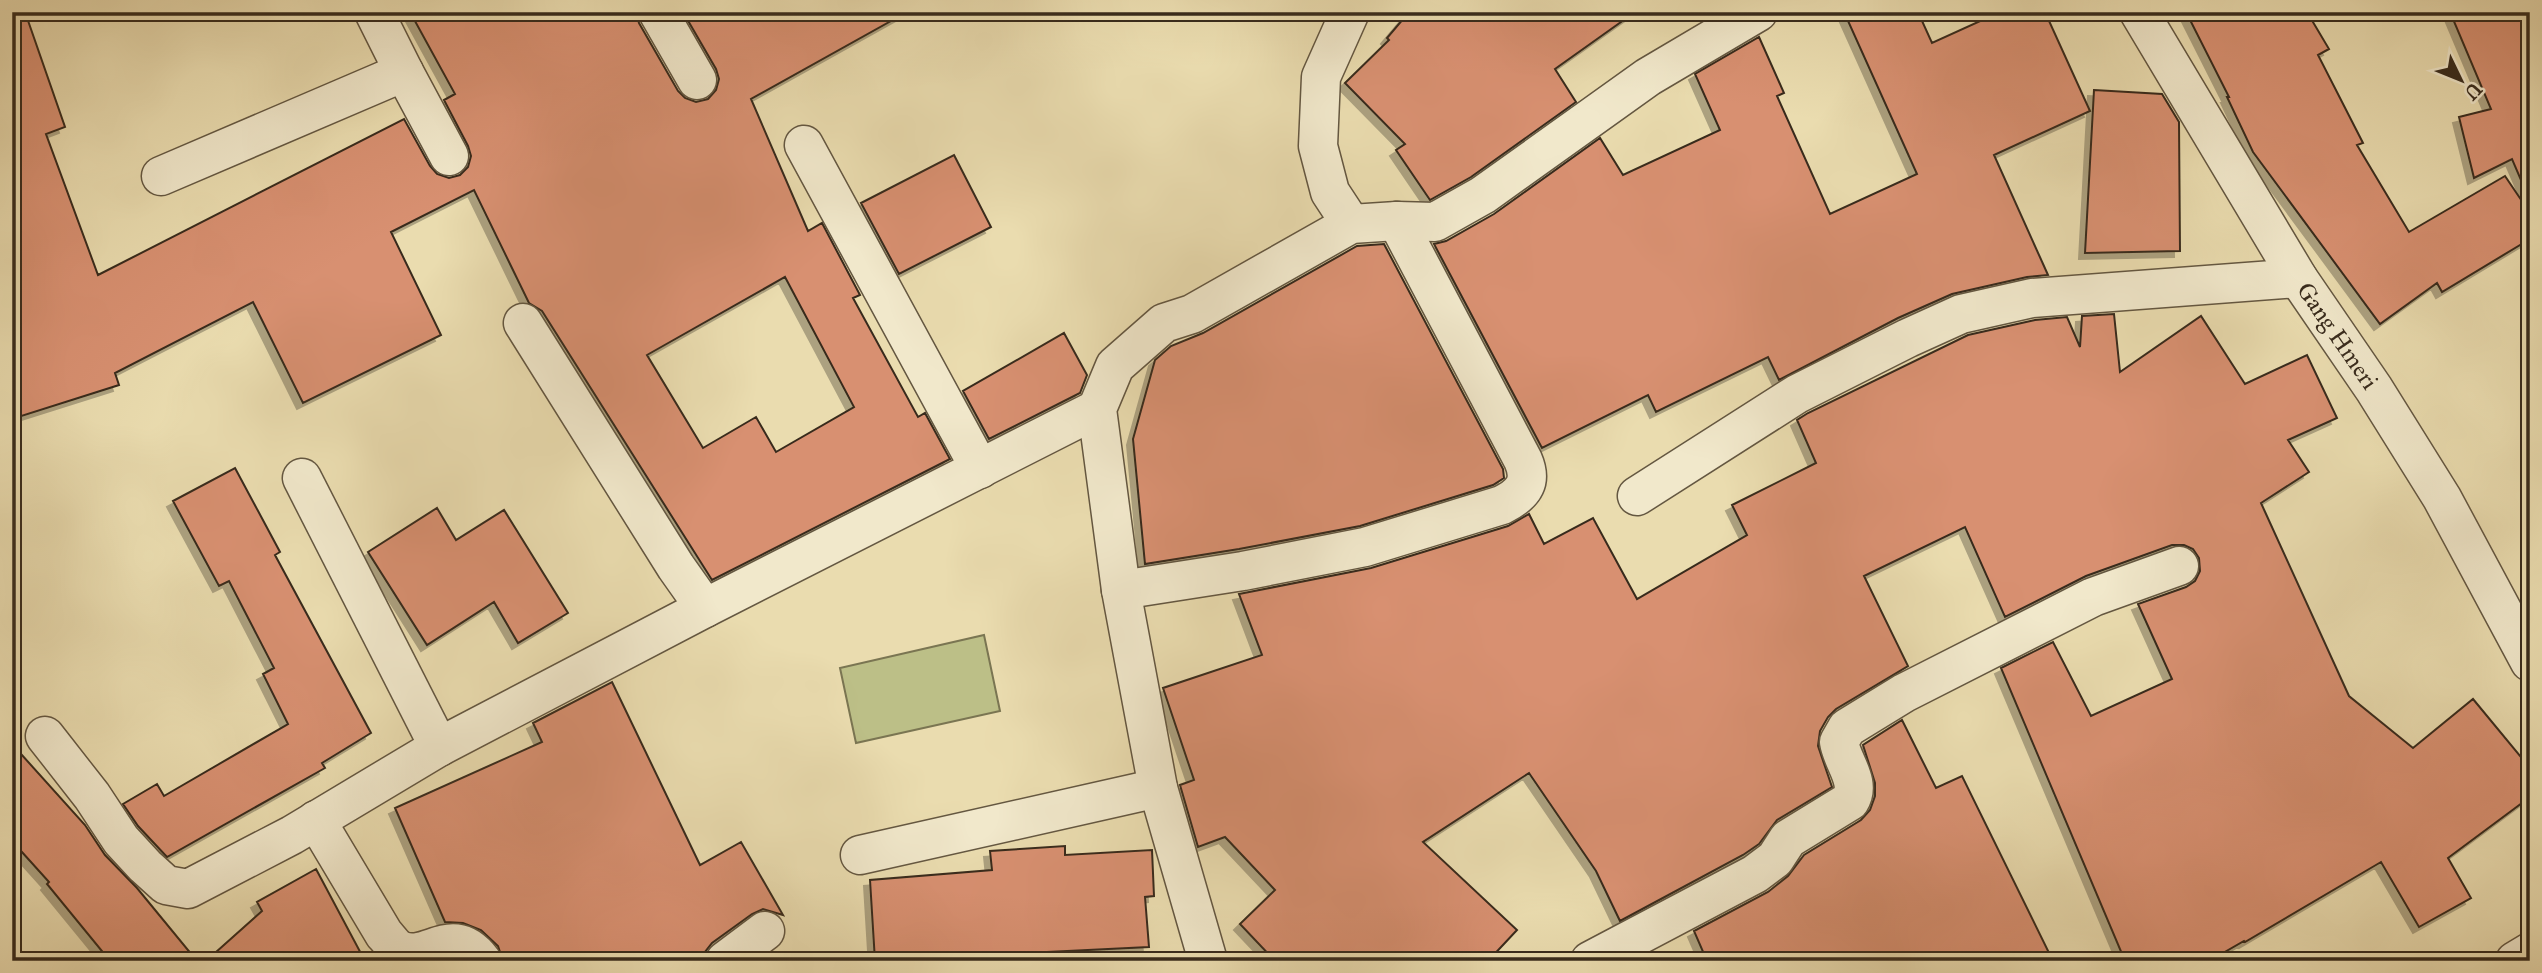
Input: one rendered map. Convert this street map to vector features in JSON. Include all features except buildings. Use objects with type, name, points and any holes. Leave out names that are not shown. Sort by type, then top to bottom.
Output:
[{"type":"street","points":[[374,12],[449,156]]},
{"type":"street","points":[[658,12],[697,80]]},
{"type":"street","points":[[1350,12],[1321,77],[1318,146],[1330,192],[1351,224]]},
{"type":"street","points":[[1208,961],[1158,788],[1121,590],[1097,409],[1115,366],[1164,323],[1192,314],[1351,224],[1435,222],[1483,195],[1648,76],[1758,12]]},
{"type":"street","name":"Gang Hmeri","points":[[2138,12],[2298,278],[2374,389],[2442,498],[2530,662]]},
{"type":"street","points":[[161,176],[404,72]]},
{"type":"street","points":[[804,145],[980,468]]},
{"type":"street","points":[[1121,590],[1243,571],[1364,547],[1502,505],[1521,494],[1528,476],[1523,460],[1397,221]]},
{"type":"street","points":[[1637,496],[1797,394],[1961,314],[2032,298],[2298,278]]},
{"type":"street","points":[[523,323],[676,567],[705,608]]},
{"type":"street","points":[[45,736],[92,796],[121,840],[166,885],[188,889],[235,866],[439,747],[705,608],[1097,409]]},
{"type":"street","points":[[302,478],[439,747]]},
{"type":"street","points":[[1600,958],[1755,874],[1775,859],[1788,839],[1850,801],[1855,793],[1855,783],[1839,742],[1847,728],[1904,693],[2093,597],[2179,566]]},
{"type":"street","points":[[860,855],[1158,788]]},
{"type":"street","points":[[316,820],[384,934],[399,949],[413,953],[444,943],[461,944],[476,953],[482,961]]},
{"type":"street","points":[[724,961],[765,931]]},
{"type":"street","points":[[2515,961],[2530,952]]},
{"type":"green space","points":[[984,635],[1000,711],[856,743],[840,668]]}]
